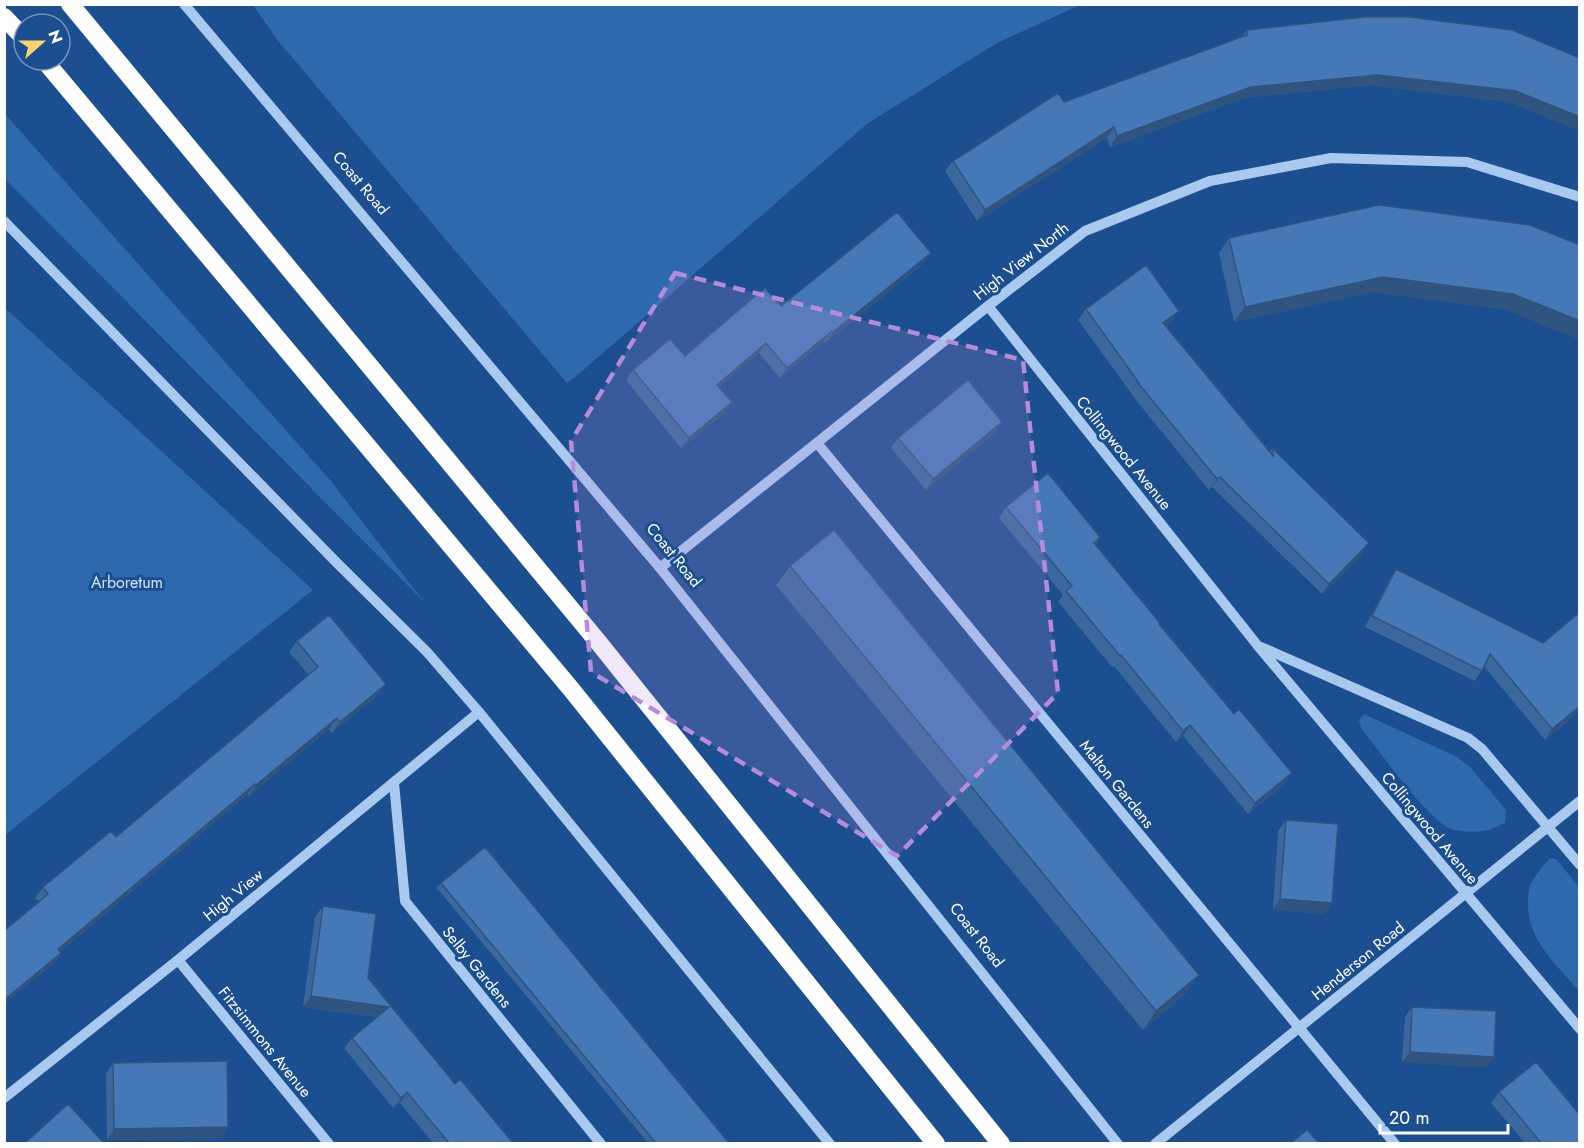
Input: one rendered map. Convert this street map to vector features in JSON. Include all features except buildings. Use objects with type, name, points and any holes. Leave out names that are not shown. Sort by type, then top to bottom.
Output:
[{"type":"highway","points":[[70,4],[606,652],[1001,1143]]},
{"type":"highway","points":[[54,72],[571,689],[936,1143]]},
{"type":"street","name":"Coast Road","points":[[184,4],[660,568],[1118,1143]]},
{"type":"street","name":"High View North","points":[[660,568],[1085,231],[1210,181],[1331,158],[1467,162],[1580,197]]},
{"type":"street","points":[[4,221],[336,562],[427,652],[479,712],[830,1143]]},
{"type":"street","name":"Collingwood Avenue","points":[[988,306],[1258,646],[1580,1029]]},
{"type":"street","name":"Malton Gardens","points":[[817,443],[1395,1143]]},
{"type":"street","name":"Collingwood Avenue","points":[[1258,646],[1468,738],[1482,749],[1580,865]]},
{"type":"street","name":"High View","points":[[4,1098],[178,960],[479,712]]},
{"type":"street","name":"Selby Gardens","points":[[394,783],[405,901],[601,1143]]},
{"type":"street","name":"Henderson Road","points":[[1155,1143],[1580,801]]},
{"type":"street","name":"Fitzsimmons Avenue","points":[[178,960],[329,1143]]},
{"type":"highlighted area","points":[[675,273],[1023,360],[1058,693],[897,856],[591,672],[571,441]]},
{"type":"green space","points":[[253,5],[1080,5],[997,43],[868,123],[567,383],[279,42]]},
{"type":"green space","points":[[5,114],[330,480],[425,603],[5,179]]},
{"type":"green space","name":"Arboretum","points":[[4,307],[313,590],[5,835],[4,835]]},
{"type":"green space","points":[[1364,714],[1457,757],[1470,767],[1506,810],[1505,823],[1484,831],[1474,832],[1451,829],[1441,823],[1417,799],[1361,728],[1359,720]]},
{"type":"green space","points":[[1550,858],[1556,859],[1579,887],[1579,991],[1538,941],[1529,916],[1529,889],[1535,876]]}]
